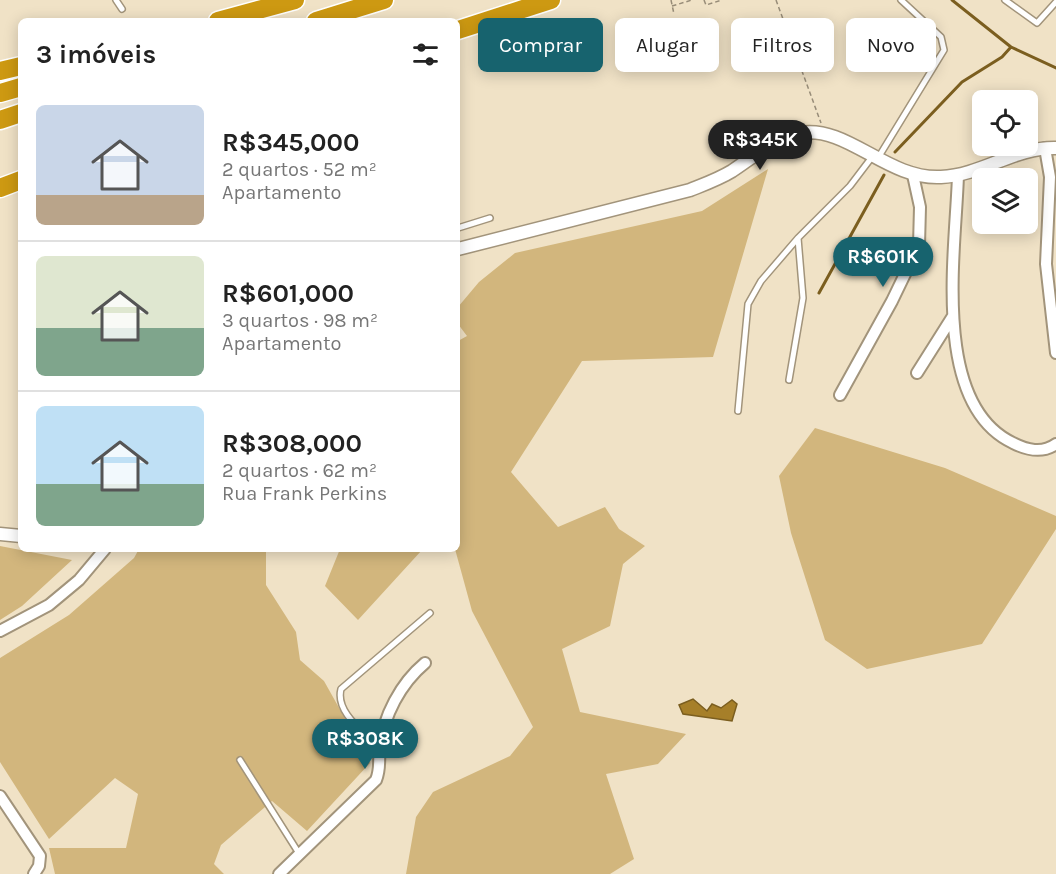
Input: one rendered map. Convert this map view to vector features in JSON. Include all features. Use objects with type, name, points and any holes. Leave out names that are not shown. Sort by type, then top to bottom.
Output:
[{"type":"highway","points":[[229,18],[295,0]]},
{"type":"highway","points":[[326,18],[384,0]]},
{"type":"highway","points":[[460,29],[551,0]]},
{"type":"highway","points":[[0,71],[18,67]]},
{"type":"highway","points":[[0,93],[18,88]]},
{"type":"highway","points":[[0,120],[18,114]]},
{"type":"highway","points":[[0,174],[18,168]]},
{"type":"highway","points":[[0,188],[18,181]]},
{"type":"street","points":[[460,248],[690,190],[720,178],[791,135],[821,133],[838,138],[912,175],[958,175],[1021,152],[1051,148],[1052,198],[1046,264],[1056,353]]},
{"type":"street","points":[[1050,177],[1056,166]]},
{"type":"street","points":[[840,395],[892,301],[919,245],[920,207],[912,175]]},
{"type":"street","points":[[958,175],[953,316],[960,368],[968,393],[982,417],[995,431],[1025,449],[1043,450],[1056,444]]},
{"type":"street","points":[[917,373],[953,316]]},
{"type":"street","points":[[0,534],[18,536]]},
{"type":"street","points":[[0,632],[49,605],[79,580],[102,552]]},
{"type":"street","points":[[279,874],[376,780],[380,765],[380,748],[387,720],[404,683],[425,663]]},
{"type":"street","points":[[0,796],[40,856],[39,866],[34,874]]},
{"type":"lane","points":[[116,0],[122,9]]},
{"type":"lane","points":[[738,411],[748,304],[761,281],[798,238],[875,158],[944,50],[941,37],[901,0]]},
{"type":"lane","points":[[1005,0],[1037,22],[1056,2]]},
{"type":"lane","points":[[460,227],[490,218]]},
{"type":"lane","points":[[789,380],[803,298],[798,238]]},
{"type":"lane","points":[[380,748],[344,711],[340,703],[341,689],[430,613]]},
{"type":"lane","points":[[240,760],[300,855]]},
{"type":"path","points":[[671,0],[674,14]]},
{"type":"path","points":[[672,6],[692,0]]},
{"type":"path","points":[[704,0],[706,5],[722,0]]},
{"type":"path","points":[[776,0],[822,125],[821,133]]},
{"type":"shaded area","points":[[768,169],[713,357],[582,361],[511,472],[558,527],[605,507],[619,529],[645,546],[623,564],[610,626],[562,649],[580,712],[686,734],[658,764],[606,774],[634,859],[610,874],[406,874],[416,817],[433,792],[510,756],[533,727],[472,611],[456,552],[460,552],[460,340],[467,336],[460,327],[460,305],[479,282],[515,253],[702,211]]},
{"type":"shaded area","points":[[815,428],[945,468],[1056,516],[1056,529],[982,644],[867,669],[825,640],[791,533],[779,476]]},
{"type":"shaded area","points":[[0,546],[18,550],[18,552],[31,552],[72,560],[22,606],[0,620]]},
{"type":"shaded area","points":[[137,552],[266,552],[266,585],[296,632],[300,660],[324,681],[370,763],[307,831],[272,801],[221,845],[214,864],[224,874],[55,874],[49,848],[126,848],[138,794],[115,778],[49,839],[0,762],[0,658],[69,615],[134,558]]},
{"type":"shaded area","points":[[339,552],[420,552],[358,620],[325,586]]},
{"type":"shaded area","points":[[693,699],[707,711],[712,704],[721,708],[732,700],[737,704],[732,721],[683,714],[679,705]]},
{"type":"waterway","points":[[952,0],[1011,47],[1056,68]]},
{"type":"waterway","points":[[895,152],[962,82],[1002,57],[1011,47]]},
{"type":"waterway","points":[[819,293],[884,175]]}]
